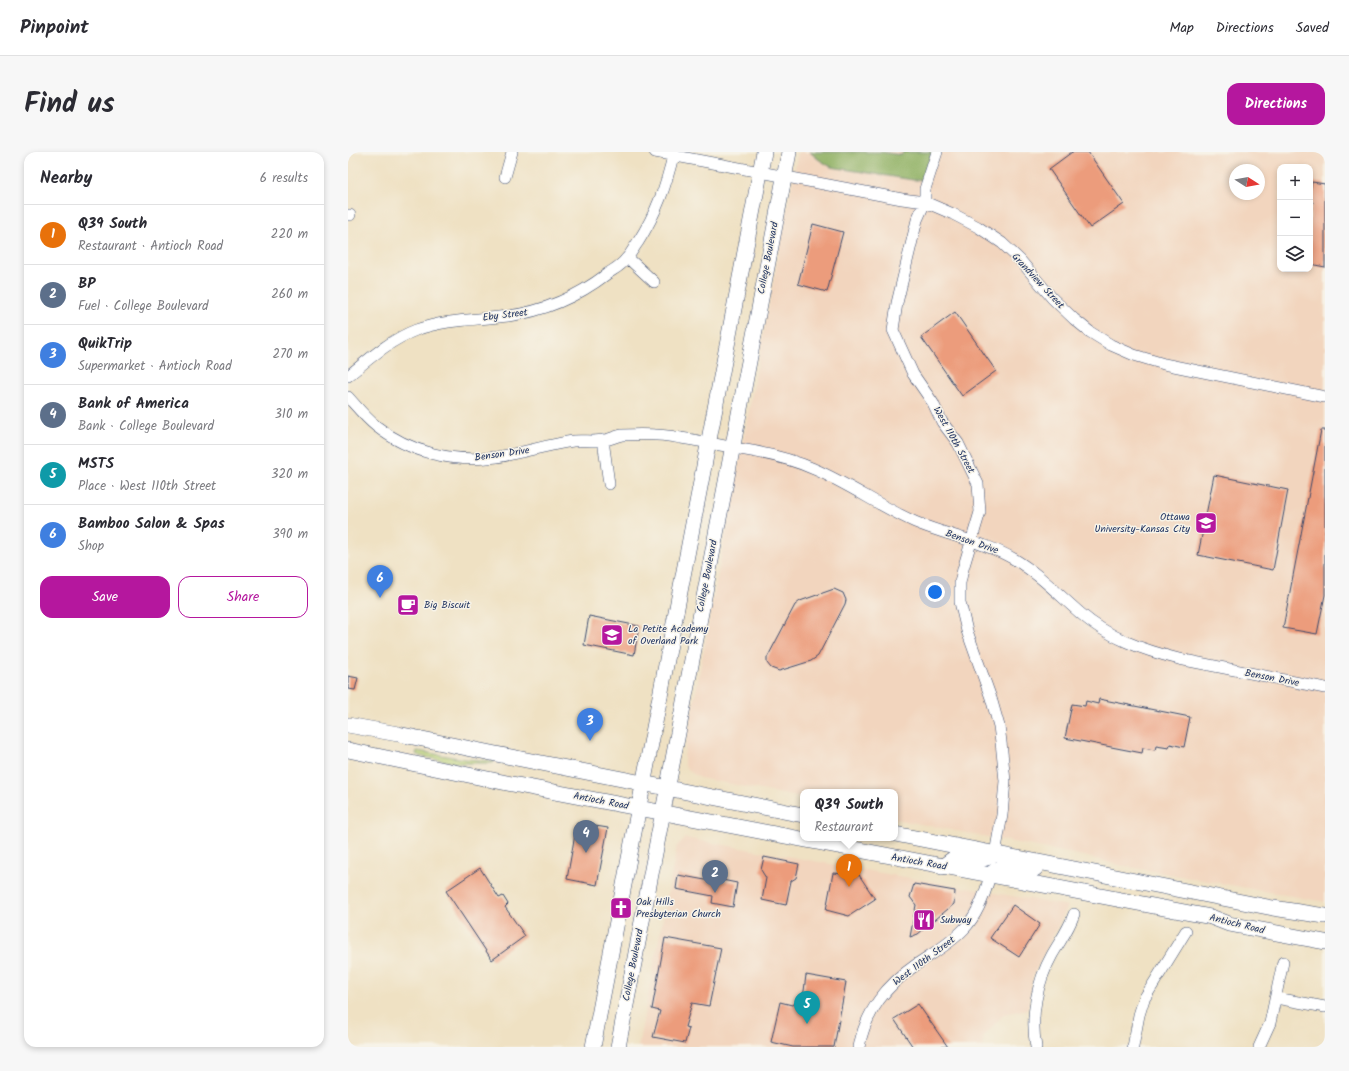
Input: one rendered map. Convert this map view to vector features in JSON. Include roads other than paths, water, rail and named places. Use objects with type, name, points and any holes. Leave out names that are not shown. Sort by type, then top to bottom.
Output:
[{"type":"main road","points":[[593,1047],[764,152]]},
{"type":"main road","name":"College Boulevard","points":[[618,1047],[789,152]]},
{"type":"main road","points":[[348,725],[800,814]]},
{"type":"main road","name":"Antioch Road","points":[[348,750],[800,840]]},
{"type":"main road","points":[[898,835],[1273,908],[1325,916]]},
{"type":"main road","name":"Antioch Road","points":[[807,841],[990,875],[1210,918],[1228,924],[1325,942]]},
{"type":"main road","points":[[942,867],[954,858],[977,861],[995,854]]},
{"type":"main road","points":[[990,875],[996,869],[1032,870],[1046,863]]},
{"type":"street","points":[[505,177],[512,152]]},
{"type":"street","name":"Grandview Street","points":[[655,152],[673,154],[902,200],[926,202],[978,227],[1002,243],[1020,260],[1052,298],[1074,319],[1090,332],[1111,345],[1134,355],[1164,364],[1325,396]]},
{"type":"street","name":"West 110th Street","points":[[937,152],[925,189],[926,202],[917,220],[897,303],[893,330],[913,374],[934,403],[942,422],[958,443],[978,484],[980,512],[970,540],[960,583],[960,602],[967,631],[993,704],[999,726],[1005,781],[1002,815],[995,854]]},
{"type":"street","name":"Eby Street","points":[[348,376],[379,351],[396,340],[415,331],[456,320],[508,316],[536,311],[557,304],[579,294],[620,266],[628,258],[648,226],[658,205],[673,154]]},
{"type":"street","points":[[628,258],[654,282]]},
{"type":"street","name":"Benson Drive","points":[[348,397],[370,421],[397,440],[426,452],[452,458],[475,459],[498,457],[573,441],[603,440],[620,436],[657,435],[709,442],[774,455],[798,462],[815,469],[914,521],[998,550],[1029,569],[1093,623],[1112,635],[1131,644],[1157,654],[1179,659],[1325,688]]},
{"type":"street","points":[[603,440],[609,484]]},
{"type":"street","name":"West 110th Street","points":[[859,1047],[863,1032],[871,1013],[886,991],[900,976],[947,944],[963,930],[980,906],[986,893],[990,875]]},
{"type":"street","points":[[1036,1047],[1034,1022],[1039,987],[1046,967],[1070,926],[1074,914]]},
{"type":"street","points":[[1133,1047],[1139,1015],[1144,999],[1186,931]]},
{"type":"street","points":[[1259,1047],[1270,1023],[1283,962]]},
{"type":"street","points":[[1276,998],[1325,1007]]},
{"type":"place","name":"Ottawa University-Kansas City","points":[[1206,523]]},
{"type":"place","name":"Bamboo Salon & Spas","points":[[380,598]]},
{"type":"place","name":"Big Biscuit","points":[[408,605]]},
{"type":"place","name":"La Petite Academy of Overland Park","points":[[612,635]]},
{"type":"place","name":"QuikTrip","points":[[590,741]]},
{"type":"place","name":"Bank of America","points":[[586,853]]},
{"type":"place","name":"Q39 South","points":[[849,887]]},
{"type":"place","name":"BP","points":[[715,893]]},
{"type":"place","name":"Oak Hills Presbyterian Church","points":[[621,908]]},
{"type":"place","name":"Subway","points":[[924,920]]},
{"type":"place","name":"MSTS","points":[[807,1024]]}]
